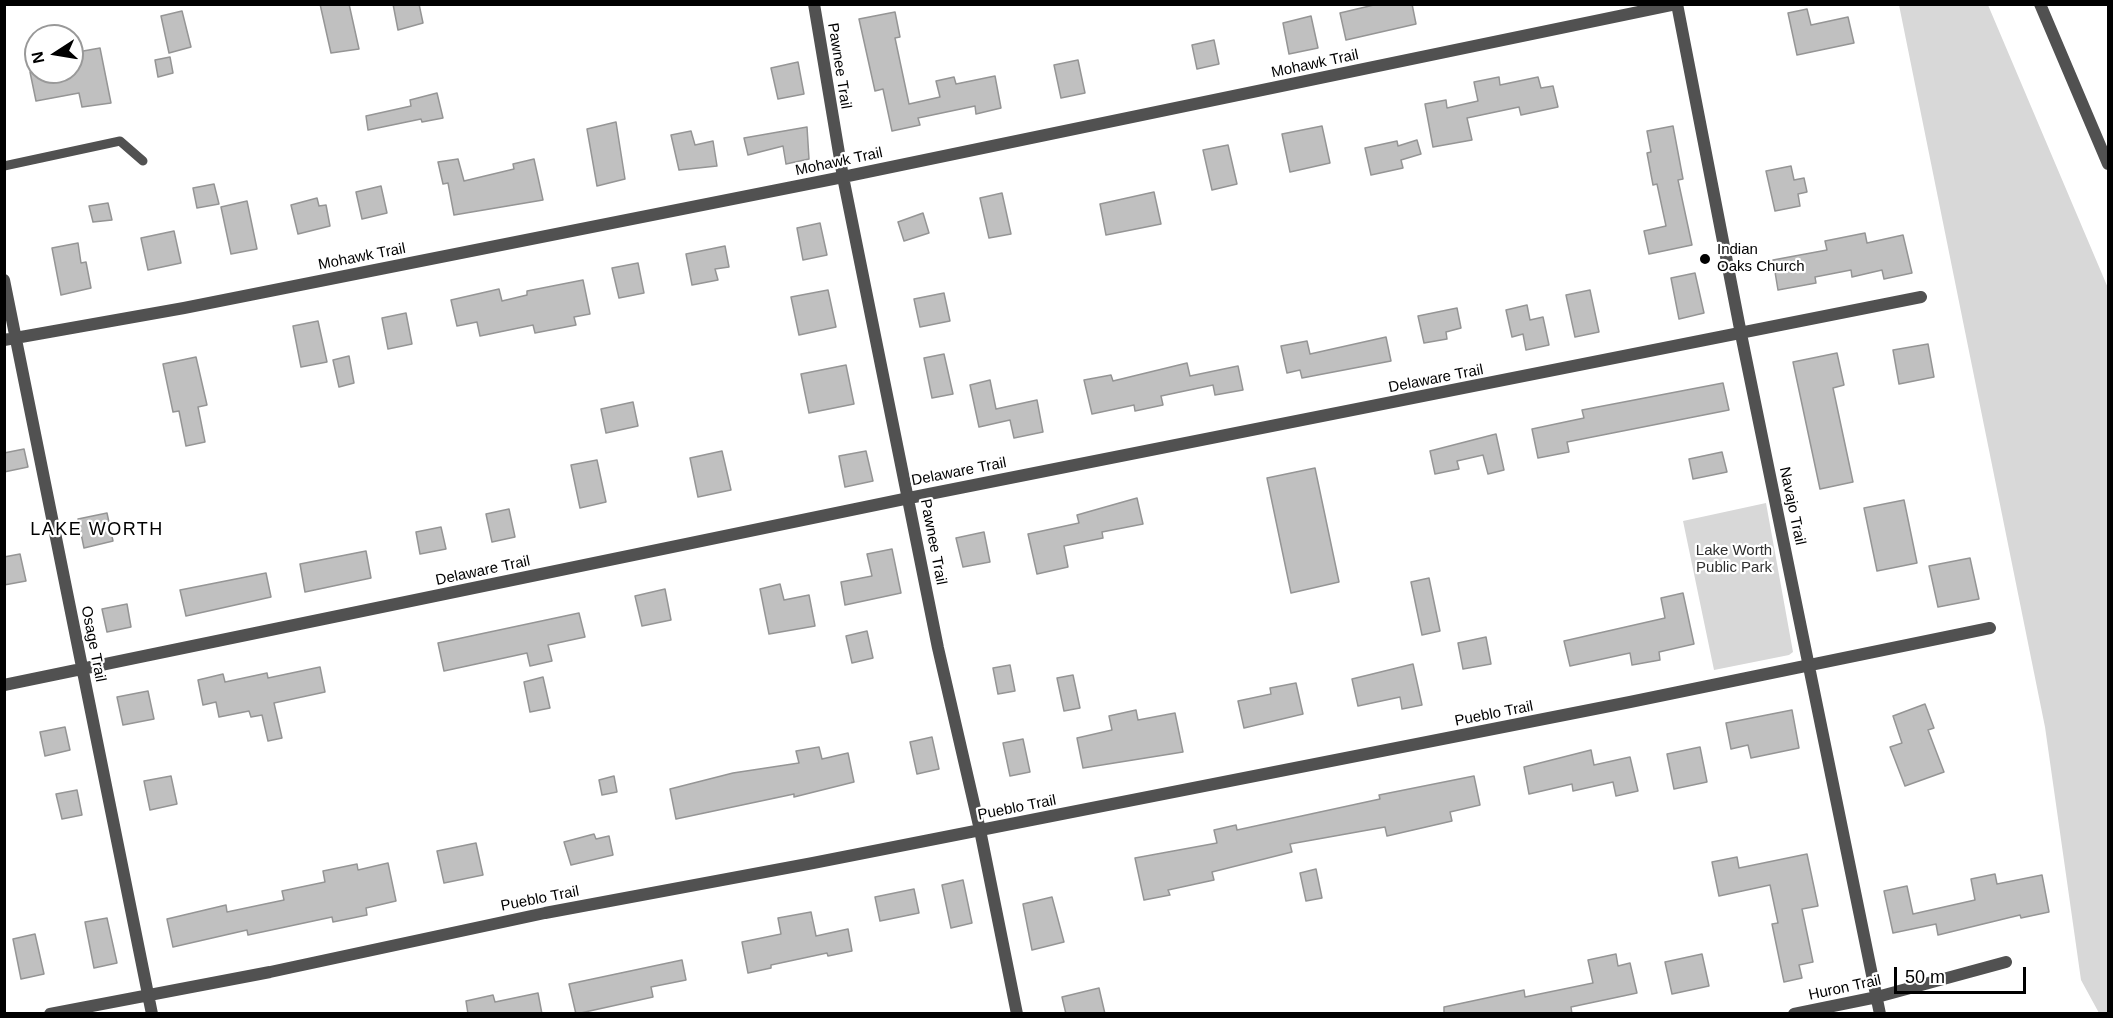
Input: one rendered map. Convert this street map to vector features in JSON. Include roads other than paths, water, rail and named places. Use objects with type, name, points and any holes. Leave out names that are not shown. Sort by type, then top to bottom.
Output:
[{"type":"street","name":"Pawnee Trail","points":[[814,4],[843,177],[938,648],[980,831],[1017,1014]]},
{"type":"street","points":[[2040,4],[2109,164]]},
{"type":"street","name":"Mohawk Trail","points":[[10,339],[184,308],[843,177],[1677,5]]},
{"type":"street","name":"Navajo Trail","points":[[1677,5],[1741,334],[1880,1014]]},
{"type":"street","name":"Osage Trail","points":[[4,280],[10,339],[83,669],[152,1014]]},
{"type":"street","name":"Delaware Trail","points":[[4,685],[909,498],[1921,297]]},
{"type":"street","name":"Pueblo Trail","points":[[50,1014],[545,913],[980,831],[1619,705],[1990,628]]},
{"type":"street","name":"Huron Trail","points":[[1794,1014],[1877,997],[2006,962]]},
{"type":"lane","points":[[4,166],[120,141],[143,161]]},
{"type":"place","name":"Indian Oaks Church","points":[[1705,259]]},
{"type":"district","name":"LAKE WORTH","points":[[97,530]]},
{"type":"park label","name":"Lake Worth Public Park","points":[[1734,560]]}]
